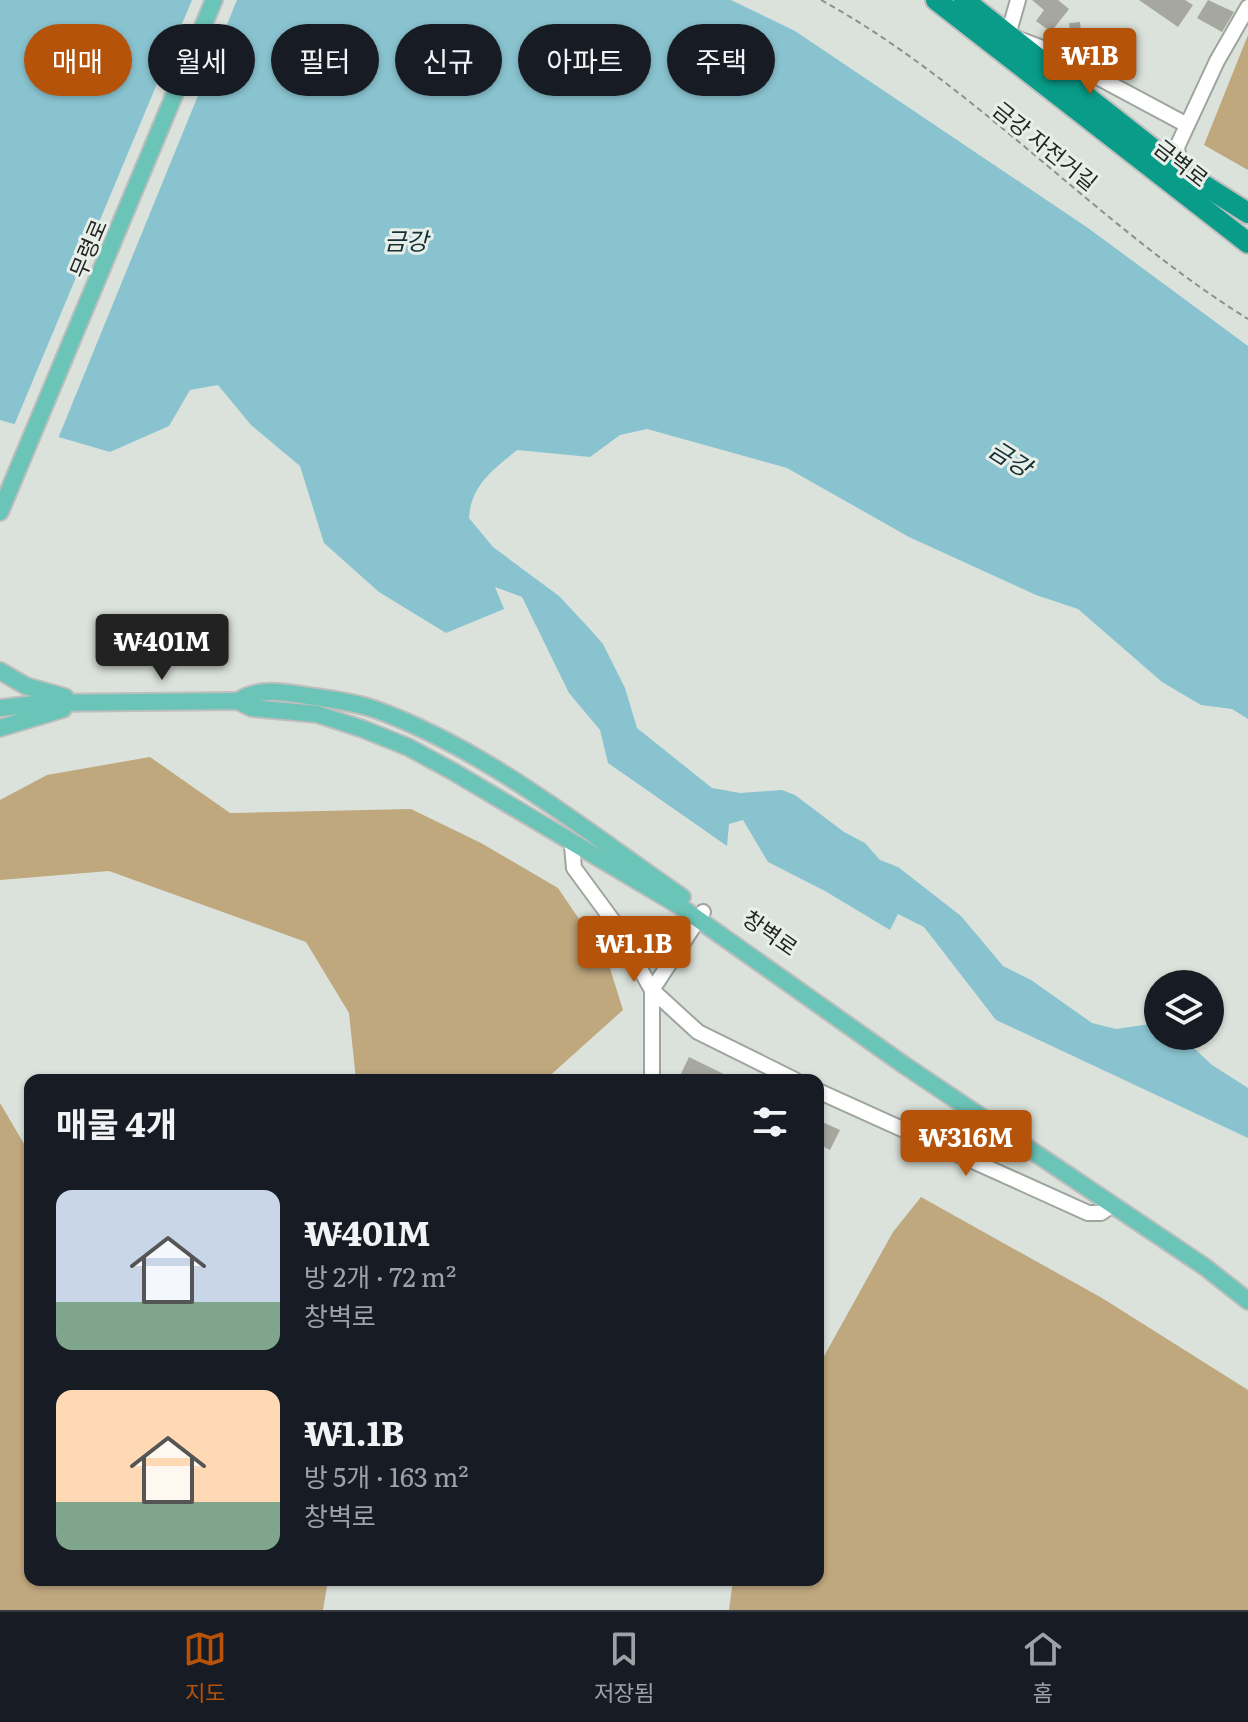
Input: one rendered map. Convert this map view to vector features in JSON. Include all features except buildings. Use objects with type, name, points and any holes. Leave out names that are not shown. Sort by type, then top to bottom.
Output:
[{"type":"highway","name":"금벽로","points":[[936,0],[1248,243]]},
{"type":"highway","name":"금벽로","points":[[964,0],[1180,170],[1248,213]]},
{"type":"main road","name":"무령로","points":[[0,512],[214,0]]},
{"type":"main road","points":[[0,671],[26,686],[86,702]]},
{"type":"main road","name":"창벽로","points":[[238,701],[250,693],[283,692],[371,707],[418,726],[519,786],[1111,1206],[1205,1267],[1248,1301]]},
{"type":"main road","name":"창벽로","points":[[0,708],[86,702],[238,701],[252,708],[317,714],[408,747],[572,846],[701,916],[1248,1288]]},
{"type":"main road","points":[[0,728],[86,702]]},
{"type":"street","points":[[1018,0],[1008,35],[1045,49],[1187,125]]},
{"type":"street","points":[[1180,170],[1177,147],[1248,7]]},
{"type":"street","points":[[572,846],[574,868],[613,921],[652,990],[698,1032],[783,1074]]},
{"type":"street","points":[[652,1074],[652,990],[701,916]]},
{"type":"street","points":[[824,1094],[1075,1208],[1101,1213],[1111,1206]]},
{"type":"path","name":"금강 자전거길","points":[[821,0],[873,31],[932,74],[1158,256],[1248,319]]},
{"type":"shaded area","points":[[1248,35],[1248,170],[1204,145]]},
{"type":"shaded area","points":[[150,757],[230,813],[411,809],[481,843],[558,888],[608,962],[623,1010],[552,1074],[355,1074],[349,1013],[306,942],[109,871],[0,880],[0,800],[47,775]]},
{"type":"shaded area","points":[[0,1103],[24,1144],[24,1586],[327,1586],[323,1610],[0,1610]]},
{"type":"shaded area","points":[[921,1197],[1102,1298],[1248,1390],[1248,1610],[729,1610],[732,1586],[824,1586],[824,1356],[893,1232]]},
{"type":"water","name":"금강","points":[[0,0],[731,0],[795,31],[1088,228],[1248,346],[1248,719],[1232,709],[1201,705],[1162,682],[1078,609],[1036,595],[909,537],[787,468],[647,429],[620,435],[590,457],[517,450],[479,487],[469,518],[493,547],[559,596],[603,644],[625,688],[637,728],[712,788],[740,793],[782,790],[795,795],[844,832],[865,843],[880,860],[898,867],[961,916],[1003,966],[1031,980],[1092,1023],[1116,1029],[1144,1025],[1144,1050],[1196,1050],[1212,1065],[1248,1088],[1248,1138],[996,1020],[924,927],[898,914],[890,930],[825,891],[768,862],[743,820],[729,824],[727,846],[608,763],[600,730],[569,693],[522,597],[495,587],[504,609],[446,633],[379,592],[324,543],[300,466],[251,425],[218,385],[190,390],[169,426],[110,452],[0,420]]},
{"type":"pier","points":[[192,0],[237,0],[227,24],[182,24]]},
{"type":"pier","points":[[152,96],[198,96],[57,441],[13,428]]}]
